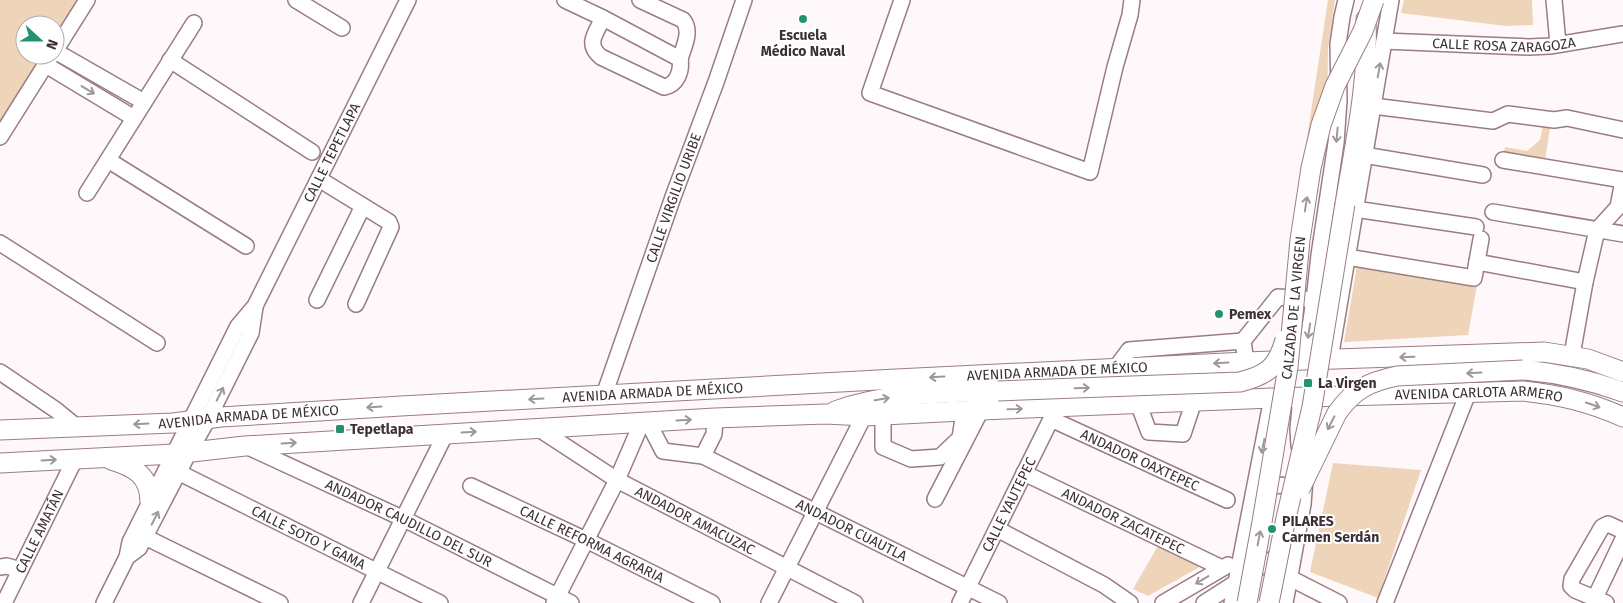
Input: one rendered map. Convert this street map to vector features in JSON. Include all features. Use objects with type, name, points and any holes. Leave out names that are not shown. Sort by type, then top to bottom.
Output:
[{"type":"main road","points":[[1269,603],[1286,518],[1312,406],[1350,206],[1367,47],[1366,0]]},
{"type":"main road","name":"CALZADA DE LA VIRGEN","points":[[1247,603],[1286,376],[1300,240],[1311,168],[1321,126],[1335,86],[1362,31],[1374,0]]},
{"type":"main road","points":[[826,414],[850,405],[904,395],[1240,382],[1258,377],[1269,371],[1283,348],[1292,319]]},
{"type":"main road","points":[[1305,360],[1544,352],[1588,359],[1623,372]]},
{"type":"main road","name":"AVENIDA ARMADA DE MÉXICO","points":[[0,430],[190,422],[208,418],[604,395],[1305,360]]},
{"type":"main road","points":[[1286,518],[1336,412],[1364,386],[1377,381],[1398,376],[1523,370],[1582,379],[1623,392]]},
{"type":"main road","name":"AVENIDA CARLOTA ARMERO","points":[[1300,398],[1523,391],[1577,399],[1623,417]]},
{"type":"main road","points":[[0,463],[105,458],[180,460],[245,446],[715,418],[826,414],[874,416],[972,411],[1054,413],[1138,403],[1300,398]]},
{"type":"main road","points":[[105,458],[128,466],[142,476],[150,494],[150,502]]},
{"type":"street","points":[[65,35],[87,0]]},
{"type":"street","points":[[296,0],[342,28]]},
{"type":"street","name":"CALLE TEPETLAPA","points":[[127,557],[139,548],[145,537],[180,460],[190,422],[238,326],[255,306],[408,0]]},
{"type":"street","points":[[565,0],[680,59]]},
{"type":"street","points":[[603,18],[593,38],[592,46],[595,52],[664,88],[669,87],[682,68],[680,59],[688,31],[687,24],[683,20],[640,0]]},
{"type":"street","name":"CALLE VIRGILIO URIBE","points":[[604,395],[744,0]]},
{"type":"street","points":[[902,0],[870,93],[1090,172],[1114,67],[1130,15],[1132,0]]},
{"type":"street","points":[[1305,360],[1314,300],[1318,255],[1336,143],[1339,100],[1338,44],[1346,0]]},
{"type":"street","points":[[1330,359],[1347,256],[1350,206],[1364,156],[1391,0]]},
{"type":"street","points":[[1554,0],[1558,44]]},
{"type":"street","points":[[87,193],[194,23]]},
{"type":"street","name":"CALLE ROSA ZARAGOZA","points":[[1384,41],[1512,47],[1550,46],[1623,34]]},
{"type":"street","points":[[65,57],[144,102]]},
{"type":"street","points":[[170,60],[312,152]]},
{"type":"street","points":[[1,133],[46,65]]},
{"type":"street","points":[[56,65],[134,118]]},
{"type":"street","points":[[1373,106],[1493,122],[1508,114],[1554,120],[1567,118],[1623,130]]},
{"type":"street","points":[[1364,156],[1483,175]]},
{"type":"street","points":[[108,160],[246,246]]},
{"type":"street","points":[[1503,160],[1623,181],[1621,208],[1597,230],[1585,282],[1572,355]]},
{"type":"street","points":[[319,179],[389,222],[391,227],[356,304]]},
{"type":"street","points":[[317,300],[362,206]]},
{"type":"street","points":[[1347,256],[1474,278],[1477,262],[1478,233],[1350,206]]},
{"type":"street","points":[[1493,212],[1623,234]]},
{"type":"street","points":[[0,243],[157,343]]},
{"type":"street","points":[[1477,262],[1585,282]]},
{"type":"street","points":[[1246,362],[1243,341],[1278,297],[1314,300],[1339,305]]},
{"type":"street","name":"CALLE TEPETLAPA","points":[[107,602],[127,557],[130,542],[150,502],[208,418],[251,333],[255,306]]},
{"type":"street","points":[[1115,369],[1129,350],[1243,341]]},
{"type":"street","points":[[0,372],[56,410],[78,428]]},
{"type":"street","points":[[1385,603],[1468,393]]},
{"type":"street","name":"CALZADA DE LA VIRGEN","points":[[1232,603],[1272,398]]},
{"type":"street","name":"CALZADA DE LA VIRGEN","points":[[1285,603],[1303,504],[1305,478],[1298,444],[1300,398]]},
{"type":"street","points":[[1138,403],[1149,432],[1184,434],[1194,401]]},
{"type":"street","points":[[874,416],[883,447],[911,459],[940,457],[960,438],[972,411]]},
{"type":"street","points":[[935,499],[972,411]]},
{"type":"street","name":"CALLE YAUTEPEC","points":[[960,603],[1054,413]]},
{"type":"street","name":"ANDADOR OAXTEPEC","points":[[1054,413],[1227,500]]},
{"type":"street","points":[[768,603],[816,512],[874,416]]},
{"type":"street","points":[[704,456],[714,434],[715,418]]},
{"type":"street","points":[[556,600],[645,422]]},
{"type":"street","name":"ANDADOR CUAUTLA","points":[[645,422],[663,451],[704,456],[999,603]]},
{"type":"street","name":"ANDADOR AMACUZAC","points":[[538,429],[617,480],[855,603]]},
{"type":"street","points":[[362,603],[446,434]]},
{"type":"street","name":"ANDADOR CAUDILLO DEL SUR","points":[[245,446],[404,519],[556,600],[571,603]]},
{"type":"street","name":"CALLE AMATÁN","points":[[4,603],[75,459]]},
{"type":"street","name":"CALLE SOTO Y GAMA","points":[[180,460],[377,572],[440,603]]},
{"type":"street","name":"ANDADOR ZACATEPEC","points":[[1024,473],[1222,568]]},
{"type":"street","points":[[1251,510],[1269,487],[1279,484],[1297,493],[1303,504]]},
{"type":"street","name":"CALLE REFORMA AGRARIA","points":[[471,486],[586,540],[712,603]]},
{"type":"street","points":[[1623,531],[1608,524],[1602,527],[1572,579],[1571,586],[1575,590],[1600,600],[1623,540]]},
{"type":"street","points":[[997,529],[1104,585],[1130,603]]},
{"type":"street","points":[[145,537],[280,603]]},
{"type":"street","points":[[1204,603],[1295,544]]},
{"type":"street","points":[[1163,603],[1242,556]]},
{"type":"street","points":[[0,566],[20,570]]},
{"type":"street","points":[[1290,578],[1339,603]]},
{"type":"shaded area","points":[[0,0],[81,0],[65,30],[65,15],[15,15],[15,65],[44,65],[0,125]]},
{"type":"shaded area","points":[[1328,0],[1335,0],[1328,49],[1327,138],[1313,220],[1295,217]]},
{"type":"shaded area","points":[[1404,0],[1532,0],[1533,25],[1506,26],[1401,13]]},
{"type":"shaded area","points":[[1544,120],[1551,122],[1545,160],[1504,153],[1505,147],[1527,151],[1540,140]]},
{"type":"shaded area","points":[[1358,260],[1478,280],[1468,335],[1344,342]]},
{"type":"shaded area","points":[[1333,463],[1421,470],[1378,598],[1310,572]]},
{"type":"shaded area","points":[[1159,544],[1205,564],[1148,596],[1133,589]]},
{"type":"place","name":"Escuela Médico Naval","points":[[803,19]]},
{"type":"place","name":"Pemex","points":[[1219,314]]},
{"type":"place","name":"La Virgen","points":[[1308,383]]},
{"type":"place","name":"Tepetlapa","points":[[340,429]]},
{"type":"place","name":"PILARES Carmen Serdán","points":[[1272,529]]}]
